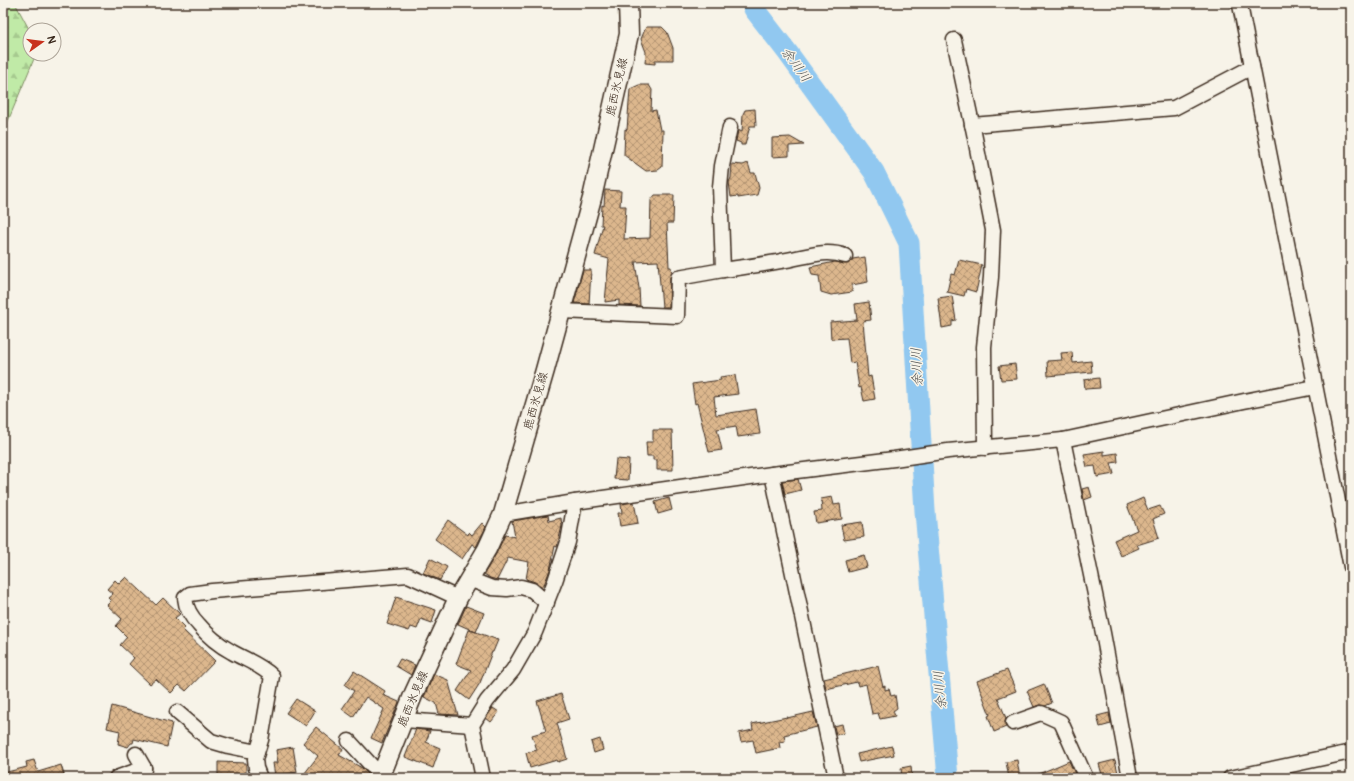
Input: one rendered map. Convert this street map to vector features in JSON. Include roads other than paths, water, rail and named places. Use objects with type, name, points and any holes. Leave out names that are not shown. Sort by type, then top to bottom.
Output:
[{"type":"main road","name":"鹿西氷見線","points":[[381,777],[414,693],[458,598],[487,549],[503,514],[592,198],[629,34],[628,3]]},
{"type":"street","points":[[1238,3],[1240,5],[1351,567]]},
{"type":"street","points":[[954,40],[993,230],[991,277],[984,347],[985,448]]},
{"type":"street","points":[[972,124],[1174,108],[1252,67]]},
{"type":"street","points":[[723,270],[720,187],[722,166],[730,127]]},
{"type":"street","points":[[561,311],[677,316],[678,278],[783,261],[820,253],[835,252],[845,256]]},
{"type":"street","points":[[503,514],[575,502],[772,474],[948,451],[1063,440],[1315,387]]},
{"type":"street","points":[[1063,440],[1103,633],[1130,778]]},
{"type":"street","points":[[772,474],[836,778]]},
{"type":"street","points":[[483,778],[472,725],[487,701],[513,670],[535,632],[555,582],[568,542],[575,502]]},
{"type":"street","points":[[260,778],[256,768],[255,759],[261,740],[272,676],[266,670],[209,637],[194,620],[186,607],[185,598],[190,594],[212,591],[408,575],[458,598]]},
{"type":"street","points":[[469,579],[492,588],[507,589],[521,587],[532,590],[547,603]]},
{"type":"street","points":[[177,712],[211,741],[258,752]]},
{"type":"street","points":[[1013,722],[1041,713],[1061,722],[1086,778]]},
{"type":"street","points":[[404,720],[472,725]]},
{"type":"street","points":[[349,741],[381,777]]},
{"type":"street","points":[[1230,778],[1351,752]]},
{"type":"street","points":[[116,778],[144,773],[136,754]]},
{"type":"waterway","name":"余川川","points":[[752,3],[754,9],[788,53],[874,172],[909,243],[925,511],[948,778]]}]
